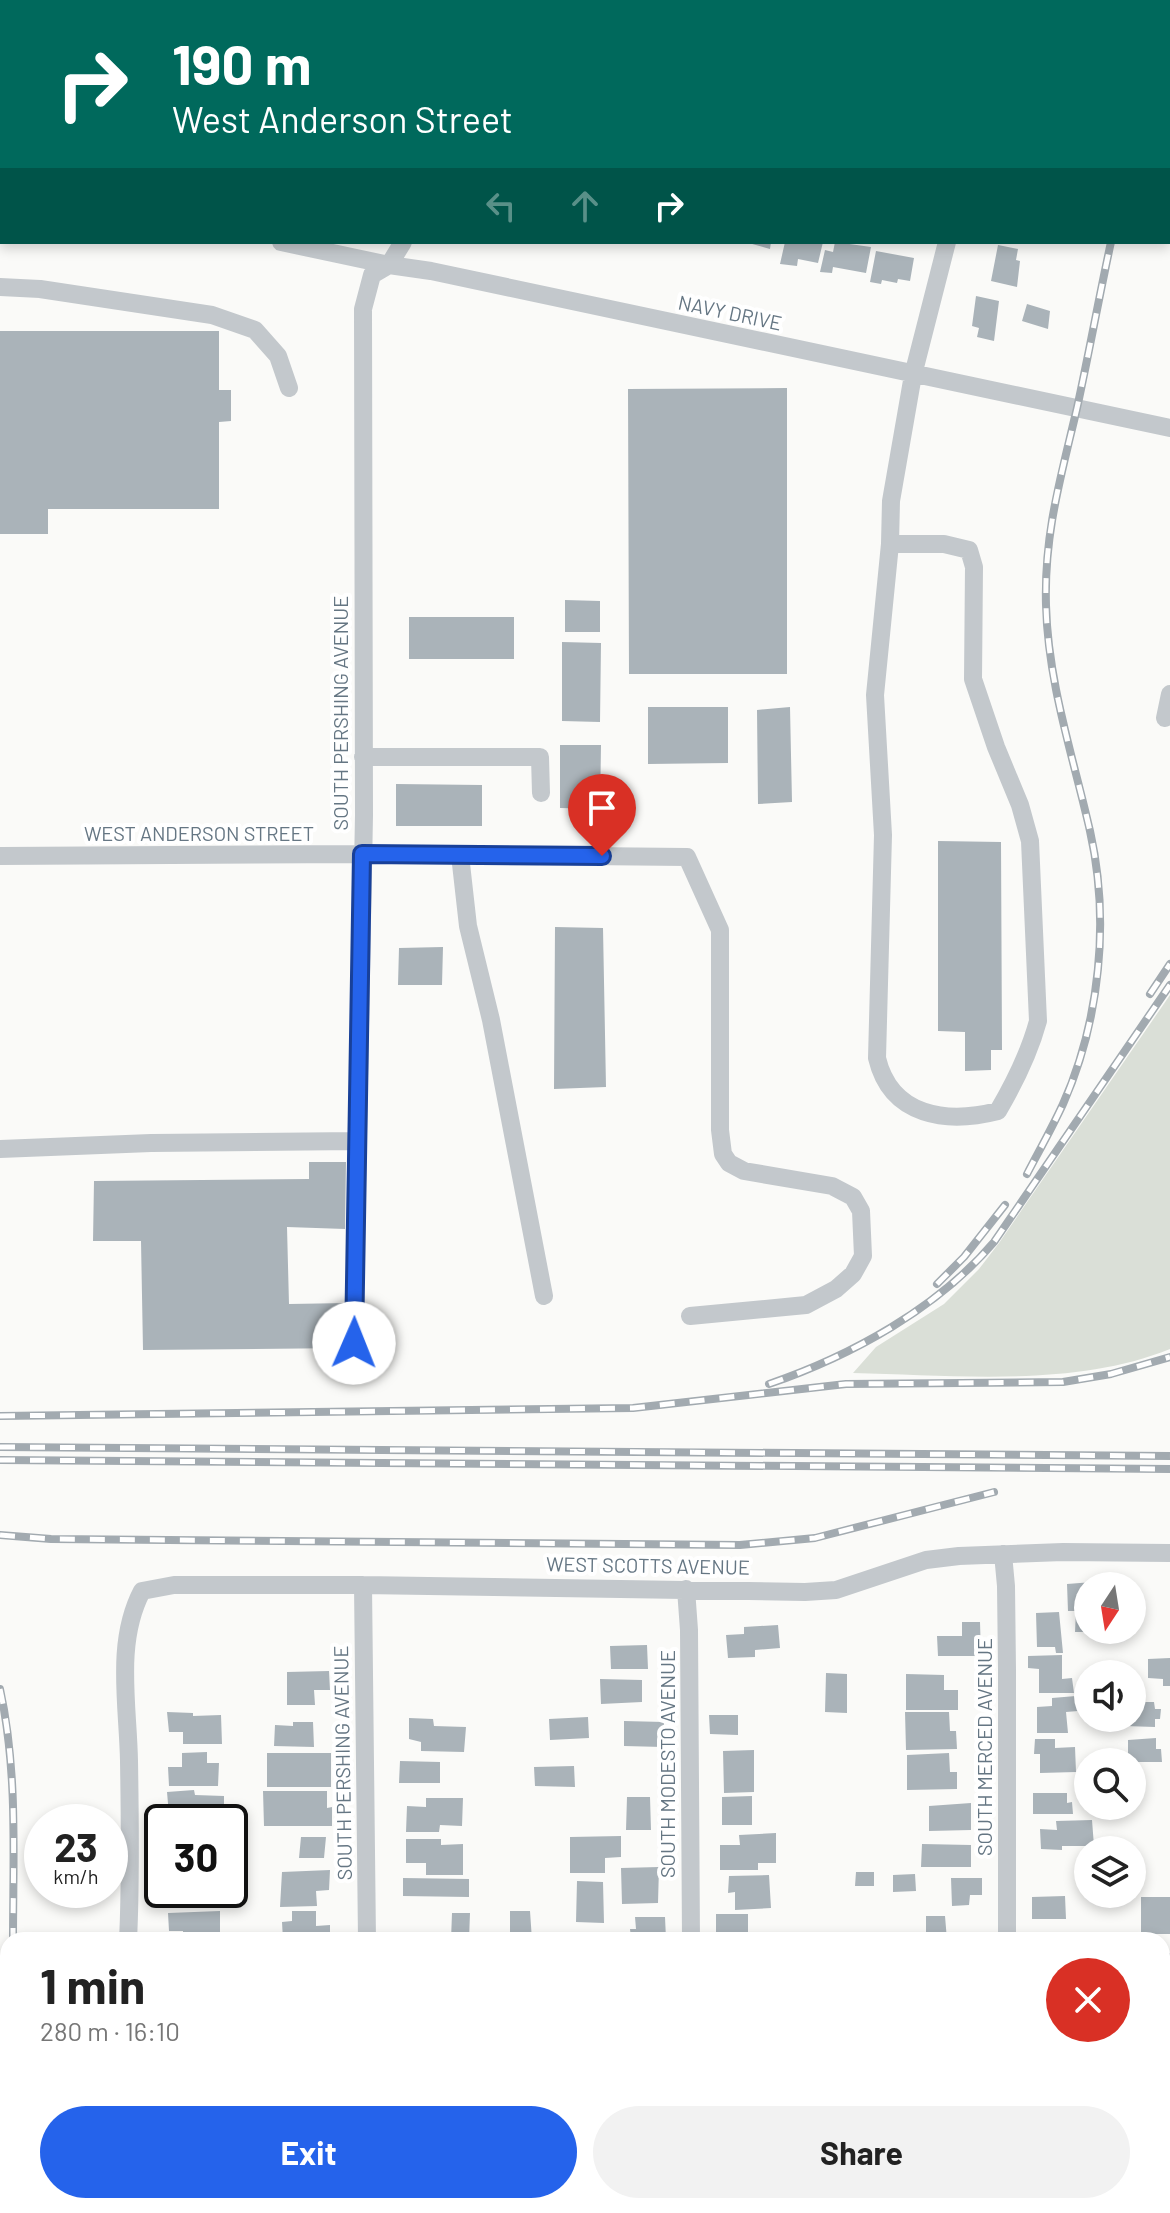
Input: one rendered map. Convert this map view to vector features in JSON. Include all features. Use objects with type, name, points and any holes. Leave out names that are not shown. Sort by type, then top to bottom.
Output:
[{"type":"street","name":"NAVY DRIVE","points":[[290,244],[1170,428]]},
{"type":"street","name":"SOUTH PERSHING AVENUE","points":[[354,1343],[363,757],[363,309],[372,275],[389,265],[402,244]]},
{"type":"street","points":[[890,544],[944,544],[969,550],[974,567],[973,679],[1020,805],[1030,841],[1038,1021],[1020,1071],[998,1111],[969,1118],[930,1114],[908,1104],[882,1079],[877,1058],[883,835],[875,695],[890,544],[891,501],[913,375],[946,244]]},
{"type":"street","points":[[0,287],[40,289],[212,315],[255,330],[278,356],[289,388]]},
{"type":"street","points":[[1165,718],[1170,694]]},
{"type":"street","points":[[363,757],[540,757],[541,793]]},
{"type":"street","name":"WEST ANDERSON STREET","points":[[0,856],[362,854],[687,857],[720,930],[720,1130],[723,1154],[729,1163],[744,1171],[832,1186],[853,1197],[861,1211],[863,1256],[853,1274],[836,1289],[806,1305],[690,1316]]},
{"type":"street","points":[[460,855],[468,926],[491,1020],[544,1296]]},
{"type":"street","points":[[0,1149],[151,1143],[357,1141]]},
{"type":"street","name":"WEST SCOTTS AVENUE","points":[[128,1932],[126,1653],[132,1609],[142,1591],[174,1585],[363,1585],[805,1592],[836,1590],[926,1560],[1003,1554],[1170,1553]]},
{"type":"street","name":"SOUTH MERCED AVENUE","points":[[1003,1554],[1007,1656],[1007,1932]]},
{"type":"street","name":"SOUTH PERSHING AVENUE","points":[[363,1585],[367,1932]]},
{"type":"street","name":"SOUTH MODESTO AVENUE","points":[[686,1589],[689,1630],[691,1932]]},
{"type":"shaded area","points":[[1170,995],[1170,1349],[1133,1361],[1054,1374],[972,1377],[853,1373],[876,1347],[944,1304],[979,1269]]},
{"type":"building","points":[[752,244],[771,244],[770,249]]},
{"type":"building","points":[[785,244],[823,244],[818,263],[798,259],[797,266],[780,264]]},
{"type":"building","points":[[835,244],[871,247],[866,273],[833,267],[832,273],[820,272],[825,250],[833,252]]},
{"type":"building","points":[[998,245],[1018,249],[1017,287],[991,281]]},
{"type":"building","points":[[876,251],[914,258],[910,281],[870,282]]},
{"type":"building","points":[[976,296],[999,301],[994,341],[977,337],[979,328],[972,326]]},
{"type":"building","points":[[1027,304],[1050,311],[1048,329],[1022,321]]},
{"type":"building","points":[[0,331],[219,331],[219,390],[231,390],[231,421],[219,422],[219,509],[48,509],[48,534],[0,534]]},
{"type":"building","points":[[787,388],[787,674],[629,674],[628,389]]},
{"type":"building","points":[[565,600],[600,601],[600,632],[565,632]]},
{"type":"building","points":[[409,617],[514,617],[514,659],[409,659]]},
{"type":"building","points":[[562,642],[601,643],[600,722],[562,721]]},
{"type":"building","points":[[648,707],[728,707],[728,763],[648,764]]},
{"type":"building","points":[[790,707],[792,802],[758,804],[757,710]]},
{"type":"building","points":[[560,745],[601,745],[600,809],[560,808]]},
{"type":"building","points":[[396,784],[482,785],[482,826],[396,826]]},
{"type":"building","points":[[938,841],[1001,842],[1002,1050],[991,1050],[991,1070],[965,1071],[965,1032],[938,1031]]},
{"type":"building","points":[[555,927],[603,928],[606,1087],[554,1089]]},
{"type":"building","points":[[443,947],[442,985],[398,985],[399,948]]},
{"type":"building","points":[[309,1162],[346,1162],[345,1229],[287,1227],[289,1304],[348,1303],[348,1348],[143,1350],[141,1241],[93,1241],[94,1181],[309,1179]]},
{"type":"building","points":[[1074,1583],[1074,1611],[1068,1611],[1067,1584]]},
{"type":"building","points":[[1059,1612],[1063,1653],[1056,1653],[1055,1647],[1037,1647],[1036,1613]]},
{"type":"building","points":[[962,1622],[980,1622],[981,1656],[938,1656],[937,1636],[962,1636]]},
{"type":"building","points":[[778,1625],[780,1648],[755,1650],[755,1657],[728,1658],[726,1635],[744,1634],[744,1627]]},
{"type":"building","points":[[647,1645],[648,1669],[611,1669],[610,1646]]},
{"type":"building","points":[[1062,1655],[1062,1679],[1072,1678],[1074,1693],[1039,1693],[1039,1669],[1028,1668],[1028,1656]]},
{"type":"building","points":[[1170,1658],[1170,1686],[1163,1686],[1163,1679],[1148,1678],[1148,1659]]},
{"type":"building","points":[[329,1671],[330,1690],[314,1690],[315,1705],[287,1705],[287,1672]]},
{"type":"building","points":[[826,1673],[847,1674],[847,1713],[825,1712]]},
{"type":"building","points":[[906,1674],[944,1675],[944,1690],[958,1690],[958,1710],[906,1710]]},
{"type":"building","points":[[600,1679],[642,1680],[642,1702],[601,1704]]},
{"type":"building","points":[[1074,1696],[1074,1711],[1066,1712],[1068,1733],[1037,1733],[1037,1707],[1052,1706],[1052,1698]]},
{"type":"building","points":[[1146,1702],[1154,1702],[1155,1709],[1161,1709],[1160,1719],[1155,1719],[1155,1727],[1146,1727]]},
{"type":"building","points":[[167,1712],[193,1713],[193,1716],[221,1715],[222,1744],[183,1744],[183,1732],[169,1732]]},
{"type":"building","points":[[905,1712],[949,1712],[950,1731],[956,1731],[957,1749],[906,1750]]},
{"type":"building","points":[[709,1715],[738,1715],[738,1735],[710,1734]]},
{"type":"building","points":[[588,1717],[589,1738],[550,1740],[549,1719]]},
{"type":"building","points":[[409,1718],[433,1719],[434,1726],[466,1727],[464,1752],[421,1751],[421,1742],[409,1739]]},
{"type":"building","points":[[624,1721],[664,1722],[663,1747],[624,1746]]},
{"type":"building","points":[[293,1722],[313,1722],[314,1747],[274,1746],[275,1725],[293,1726]]},
{"type":"building","points":[[1156,1738],[1156,1749],[1161,1749],[1162,1762],[1146,1762],[1146,1748],[1128,1748],[1128,1740]]},
{"type":"building","points":[[1035,1739],[1055,1739],[1055,1748],[1075,1747],[1074,1772],[1040,1773],[1040,1754],[1034,1754]]},
{"type":"building","points":[[754,1750],[754,1792],[724,1793],[723,1751]]},
{"type":"building","points":[[207,1752],[207,1763],[219,1763],[218,1786],[169,1786],[168,1767],[182,1767],[182,1753]]},
{"type":"building","points":[[267,1753],[331,1753],[331,1787],[267,1787]]},
{"type":"building","points":[[949,1753],[950,1772],[957,1772],[957,1789],[907,1790],[907,1755]]},
{"type":"building","points":[[400,1761],[440,1762],[440,1783],[399,1783]]},
{"type":"building","points":[[574,1766],[575,1787],[535,1786],[534,1767]]},
{"type":"building","points":[[194,1790],[195,1795],[224,1796],[224,1804],[168,1804],[167,1792]]},
{"type":"building","points":[[263,1791],[327,1791],[327,1808],[332,1807],[332,1826],[264,1826]]},
{"type":"building","points":[[1033,1793],[1067,1793],[1067,1803],[1072,1802],[1073,1814],[1033,1814]]},
{"type":"building","points":[[752,1796],[752,1825],[722,1825],[722,1797]]},
{"type":"building","points":[[627,1797],[650,1797],[651,1830],[626,1830]]},
{"type":"building","points":[[426,1798],[463,1798],[462,1826],[440,1825],[439,1832],[406,1832],[407,1806],[426,1807]]},
{"type":"building","points":[[971,1803],[971,1830],[929,1831],[929,1806]]},
{"type":"building","points":[[1092,1820],[1093,1836],[1074,1836],[1074,1846],[1062,1846],[1062,1850],[1041,1849],[1040,1829],[1057,1830],[1056,1821]]},
{"type":"building","points":[[776,1833],[776,1863],[758,1863],[758,1870],[720,1870],[720,1845],[740,1845],[739,1835]]},
{"type":"building","points":[[621,1836],[621,1857],[605,1858],[605,1873],[570,1873],[570,1837]]},
{"type":"building","points":[[301,1837],[326,1837],[324,1858],[299,1858]]},
{"type":"building","points":[[406,1839],[441,1839],[441,1845],[463,1844],[463,1875],[426,1875],[426,1863],[406,1863]]},
{"type":"building","points":[[922,1844],[971,1845],[971,1867],[921,1867]]},
{"type":"building","points":[[659,1867],[658,1903],[622,1904],[621,1868]]},
{"type":"building","points":[[330,1870],[329,1890],[316,1891],[317,1906],[280,1907],[282,1872]]},
{"type":"building","points":[[856,1872],[874,1872],[874,1886],[855,1886]]},
{"type":"building","points":[[915,1874],[916,1891],[893,1892],[893,1875]]},
{"type":"building","points":[[769,1875],[771,1908],[735,1910],[735,1892],[728,1893],[729,1876]]},
{"type":"building","points":[[403,1878],[469,1879],[469,1897],[403,1896]]},
{"type":"building","points":[[951,1878],[982,1878],[982,1895],[970,1895],[969,1905],[952,1906]]},
{"type":"building","points":[[577,1881],[603,1882],[604,1923],[576,1922]]},
{"type":"building","points":[[1065,1896],[1066,1919],[1032,1919],[1032,1897]]},
{"type":"building","points":[[1146,1897],[1170,1897],[1170,1932],[1141,1932],[1141,1908],[1146,1908]]},
{"type":"building","points":[[220,1911],[220,1932],[169,1931],[168,1913]]},
{"type":"building","points":[[292,1911],[316,1911],[316,1926],[330,1925],[330,1932],[283,1932],[282,1922],[292,1921]]},
{"type":"building","points":[[510,1911],[530,1911],[531,1932],[510,1932]]},
{"type":"building","points":[[452,1913],[470,1913],[469,1932],[451,1932]]},
{"type":"building","points":[[716,1914],[748,1914],[748,1932],[716,1932]]},
{"type":"building","points":[[926,1916],[945,1916],[946,1932],[926,1932]]},
{"type":"building","points":[[635,1917],[665,1917],[666,1932],[630,1932],[630,1929],[636,1929]]},
{"type":"railway","points":[[1027,1174],[1059,1113],[1076,1072],[1086,1039],[1098,970],[1100,935],[1096,865],[1051,663],[1046,579],[1055,505],[1111,244]]},
{"type":"railway","points":[[1150,994],[1170,964]]},
{"type":"railway","points":[[769,1384],[831,1359],[891,1327],[920,1309],[972,1266],[994,1242],[1170,985]]},
{"type":"railway","points":[[937,1284],[964,1257],[1005,1205]]},
{"type":"railway","points":[[0,1416],[633,1408],[846,1384],[1063,1382],[1111,1374],[1170,1357]]},
{"type":"railway","points":[[0,1447],[1170,1456]]},
{"type":"railway","points":[[0,1460],[1170,1469]]},
{"type":"railway","points":[[0,1535],[51,1539],[740,1545],[815,1538],[994,1492]]},
{"type":"railway","points":[[0,1689],[12,1783],[13,1932]]},
{"type":"route","points":[[354,1343],[362,854],[602,856]]}]
